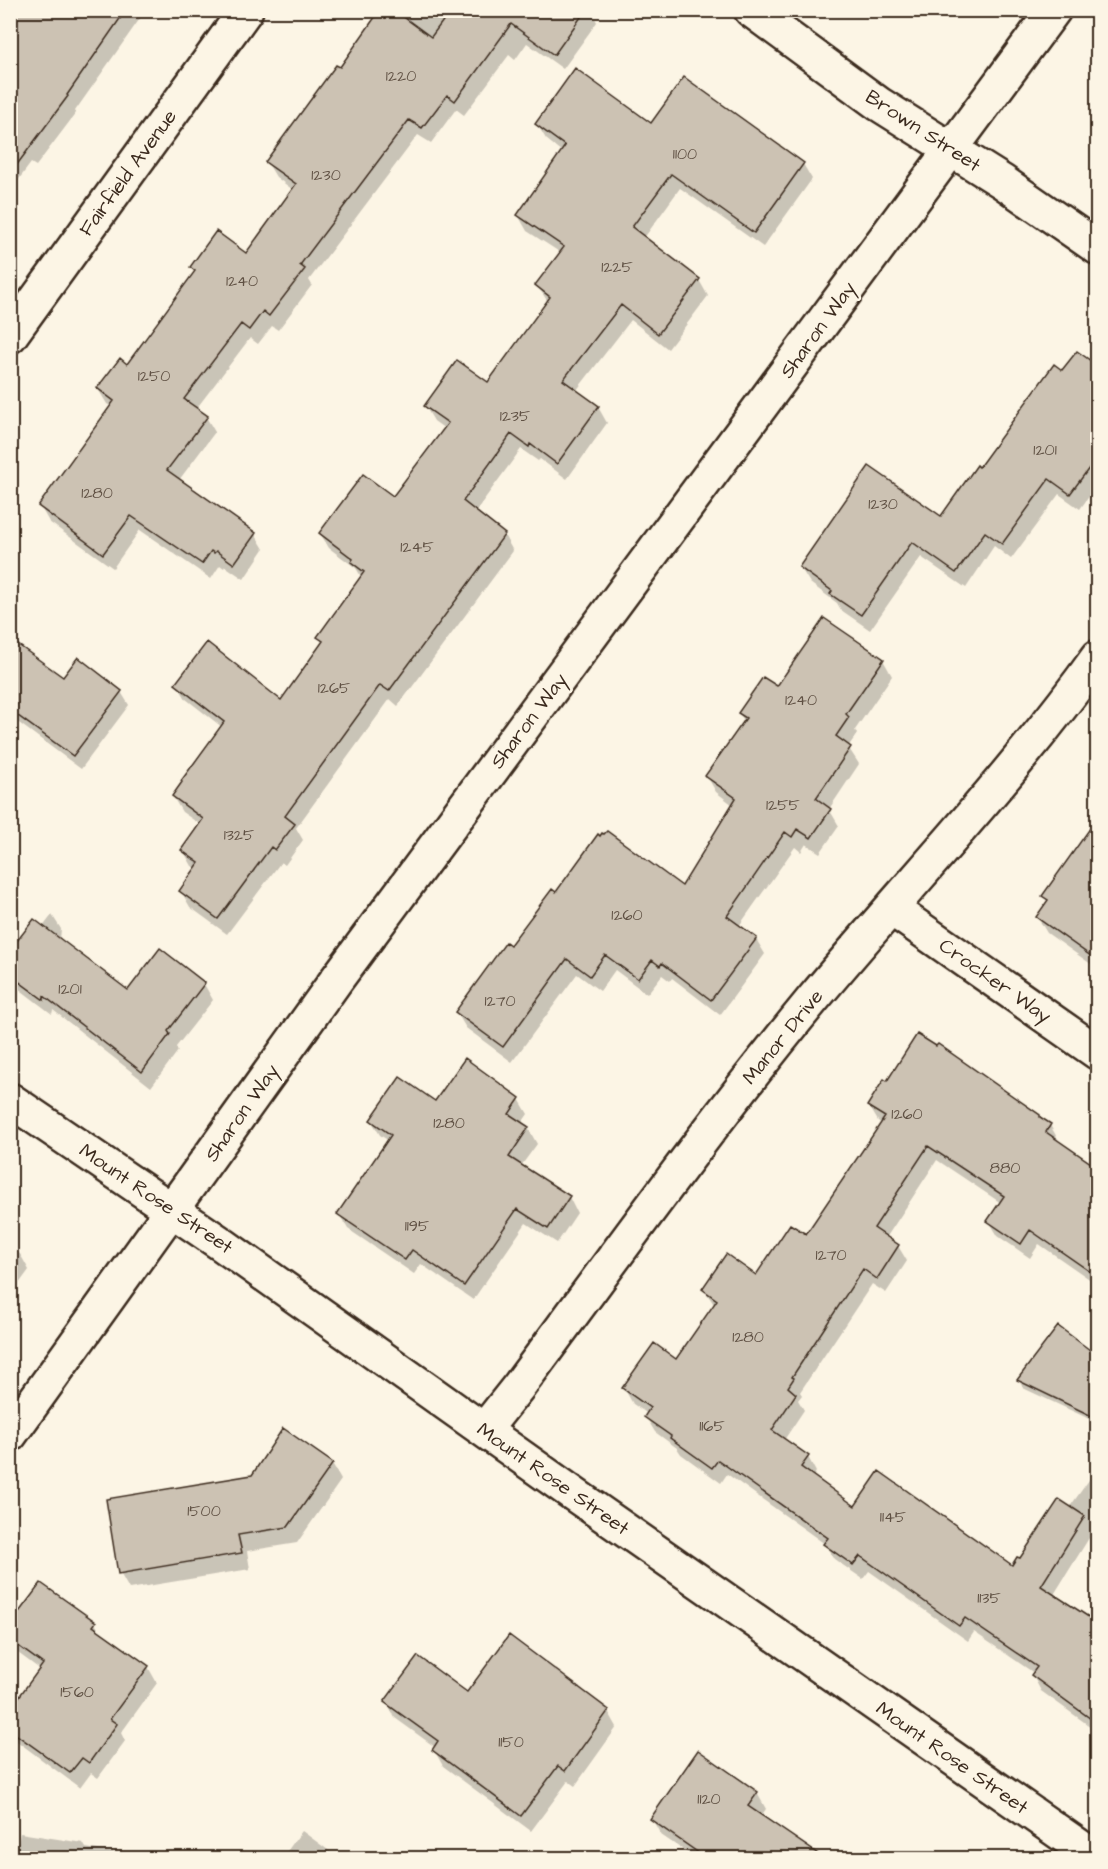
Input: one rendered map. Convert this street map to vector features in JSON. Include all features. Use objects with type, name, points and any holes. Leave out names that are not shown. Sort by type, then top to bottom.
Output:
[{"type":"street","name":"Fairfield Avenue","points":[[10,336],[246,10]]},
{"type":"street","name":"Brown Street","points":[[751,10],[879,104],[1003,182],[1098,248]]},
{"type":"street","name":"Sharon Way","points":[[10,1435],[344,970],[1054,10]]},
{"type":"street","name":"Manor Drive","points":[[484,1430],[749,1078],[815,997],[1021,758],[1098,657]]},
{"type":"street","name":"Crocker Way","points":[[892,909],[1098,1053]]},
{"type":"street","name":"Mount Rose Street","points":[[10,1100],[173,1210],[1096,1858]]},
{"type":"building","points":[[10,10],[126,10],[68,96],[10,174]]},
{"type":"building","points":[[380,10],[394,10],[431,37],[451,10],[586,10],[554,55],[511,24],[455,101],[447,95],[422,128],[409,120],[300,265],[305,269],[269,316],[263,311],[249,330],[241,324],[184,399],[208,416],[167,470],[256,533],[234,564],[216,551],[214,553],[211,551],[202,564],[131,516],[103,554],[38,506],[114,401],[97,388],[120,358],[127,364],[195,271],[190,267],[216,231],[246,253],[296,184],[265,162],[336,65],[340,67]]},
{"type":"building","points":[[575,68],[651,123],[684,77],[804,163],[754,233],[671,174],[632,227],[700,279],[658,334],[621,305],[563,380],[599,406],[557,464],[530,444],[529,447],[511,434],[463,501],[505,534],[389,691],[380,685],[285,816],[295,824],[275,850],[271,847],[218,919],[179,891],[199,863],[181,850],[203,819],[172,796],[224,722],[175,684],[207,642],[281,700],[323,641],[317,637],[364,572],[351,562],[353,559],[319,533],[363,474],[393,496],[448,423],[424,406],[457,360],[488,382],[550,297],[535,285],[564,247],[517,215],[565,146],[535,124]]},
{"type":"building","points":[[1077,351],[1098,366],[1098,456],[1070,494],[1049,479],[1002,544],[985,532],[956,573],[912,542],[861,615],[830,594],[832,591],[799,567],[869,466],[941,516],[1054,364],[1062,370]]},
{"type":"building","points":[[824,618],[884,659],[846,714],[849,717],[836,736],[851,747],[816,798],[831,809],[811,838],[797,829],[792,837],[785,832],[727,916],[757,938],[711,1000],[662,963],[660,966],[652,960],[638,979],[605,955],[590,976],[567,959],[503,1047],[455,1012],[506,942],[510,945],[552,889],[556,892],[598,834],[600,836],[607,831],[682,886],[736,798],[705,776],[746,718],[738,713],[763,677],[777,686]]},
{"type":"building","points":[[10,639],[63,677],[78,657],[122,691],[73,756],[10,710]]},
{"type":"building","points":[[1098,817],[1098,961],[1036,917],[1048,900],[1042,896]]},
{"type":"building","points":[[34,919],[128,990],[160,948],[205,983],[168,1031],[170,1034],[142,1072],[44,996],[44,1000],[10,975],[10,950]]},
{"type":"building","points":[[917,1034],[936,1046],[938,1044],[1040,1115],[1051,1124],[1046,1132],[1098,1168],[1098,1277],[1030,1230],[1021,1244],[987,1221],[1004,1196],[928,1146],[874,1228],[899,1245],[877,1279],[863,1269],[792,1377],[794,1378],[788,1387],[796,1394],[772,1430],[809,1456],[801,1467],[855,1506],[879,1471],[1012,1565],[1017,1557],[1020,1558],[1059,1499],[1085,1516],[1041,1586],[1098,1623],[1098,1724],[1031,1675],[1037,1667],[965,1618],[959,1626],[860,1556],[853,1565],[823,1544],[828,1538],[718,1460],[712,1468],[644,1417],[650,1408],[622,1388],[654,1343],[676,1359],[717,1300],[702,1289],[726,1254],[756,1275],[790,1224],[806,1234],[885,1117],[867,1106],[884,1079],[887,1081]]},
{"type":"building","points":[[465,1058],[520,1098],[509,1114],[529,1127],[509,1157],[570,1196],[548,1229],[517,1209],[464,1286],[412,1250],[405,1260],[337,1214],[391,1135],[370,1120],[400,1077],[435,1101]]},
{"type":"building","points":[[1058,1326],[1098,1356],[1098,1419],[1017,1380]]},
{"type":"building","points":[[283,1428],[333,1463],[288,1527],[238,1535],[242,1553],[118,1574],[106,1499],[252,1475]]},
{"type":"building","points":[[41,1583],[96,1622],[93,1626],[149,1666],[110,1719],[117,1724],[89,1763],[82,1758],[70,1773],[10,1730],[10,1709],[43,1664],[10,1640],[10,1624]]},
{"type":"building","points":[[509,1635],[609,1710],[565,1771],[558,1766],[521,1816],[432,1750],[438,1741],[384,1702],[418,1656],[467,1692]]},
{"type":"building","points":[[698,1750],[758,1792],[748,1806],[824,1858],[706,1858],[650,1819]]}]
